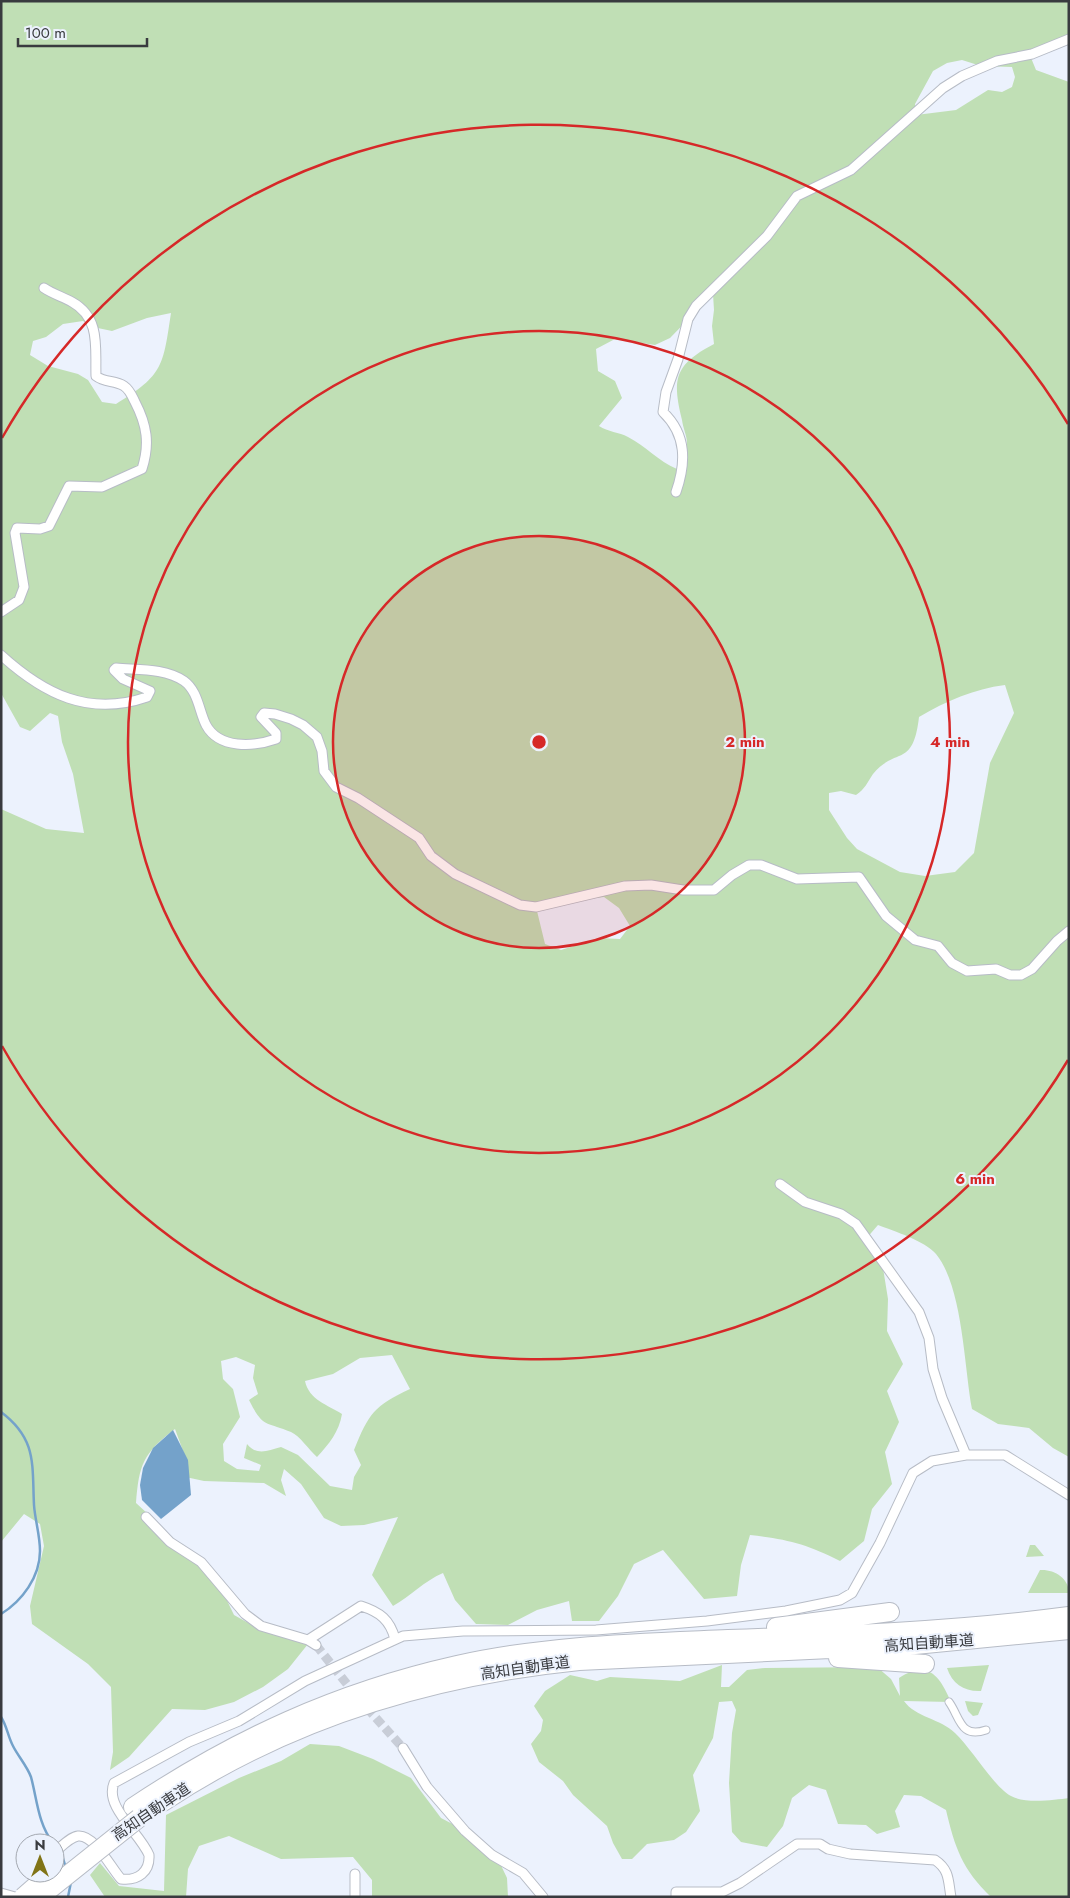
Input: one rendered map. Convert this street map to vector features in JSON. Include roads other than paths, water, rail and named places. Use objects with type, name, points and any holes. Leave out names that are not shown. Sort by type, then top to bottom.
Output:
[{"type":"highway","points":[[634,1650],[890,1612]]},
{"type":"highway","name":"高知自動車道","points":[[634,1650],[913,1631],[1069,1616]]},
{"type":"highway","name":"高知自動車道","points":[[65,1862],[209,1759],[254,1735],[348,1696],[458,1664],[518,1654],[915,1645],[1069,1630]]},
{"type":"highway","points":[[634,1650],[806,1656],[925,1664]]},
{"type":"highway","name":"高知自動車道","points":[[40,1897],[136,1813]]},
{"type":"highway","points":[[23,1897],[39,1883]]},
{"type":"street","points":[[676,492],[681,476],[683,444],[664,412],[666,392],[678,359],[684,331],[696,306],[767,236],[797,196],[851,170],[944,88],[981,67],[996,61],[1032,54],[1069,39]]},
{"type":"street","points":[[1,612],[19,600],[24,587],[14,533],[17,528],[40,530],[48,526],[68,486],[102,487],[142,469],[146,457],[146,429],[130,393],[125,386],[116,382],[102,380],[96,376],[94,324],[89,316],[73,303],[44,288]]},
{"type":"street","points":[[1,655],[57,694],[94,706],[137,701],[147,697],[150,691],[123,679],[114,670],[116,668],[167,674],[191,686],[206,724],[213,735],[229,743],[262,744],[276,739],[276,733],[261,717],[264,713],[275,714],[303,725],[317,737],[322,751],[324,771],[336,788],[358,798],[418,838],[431,856],[455,874],[520,905],[536,907],[625,886],[651,885],[683,890],[714,890],[749,864],[761,864],[797,879],[859,877],[886,916],[915,940],[938,946],[952,962],[967,971],[996,969],[1010,975],[1021,975],[1032,969],[1069,931]]},
{"type":"street","points":[[780,1184],[805,1202],[841,1214],[856,1224],[919,1312],[927,1331],[933,1369],[942,1398],[966,1455]]},
{"type":"street","points":[[65,1844],[73,1838],[82,1836],[93,1842],[121,1879],[128,1879],[142,1874],[147,1869],[148,1855],[116,1807],[112,1797],[114,1783],[189,1742],[238,1721],[305,1681],[395,1639],[422,1633],[596,1630],[708,1621],[786,1611],[840,1600],[852,1594],[880,1544],[913,1473],[932,1461],[966,1455],[1005,1455],[1069,1495]]},
{"type":"street","points":[[146,1517],[170,1542],[201,1562],[245,1614],[261,1626],[312,1643],[361,1606],[372,1609],[384,1617],[391,1626],[395,1639]]},
{"type":"street","points":[[949,1702],[964,1728],[973,1732],[986,1730]]},
{"type":"street","points":[[403,1748],[427,1787],[465,1831],[487,1852],[523,1873],[543,1897]]},
{"type":"street","points":[[676,1897],[676,1892],[722,1892],[797,1844],[820,1844],[828,1849],[850,1854],[935,1860],[944,1866],[948,1875],[951,1897]]},
{"type":"street","points":[[355,1874],[355,1897]]},
{"type":"street","points":[[36,1883],[48,1897]]},
{"type":"street","points":[[1,1893],[15,1897]]},
{"type":"water","points":[[173,1430],[188,1460],[191,1495],[161,1519],[142,1500],[140,1485],[143,1468],[153,1448]]},
{"type":"waterway","points":[[1,1412],[13,1422],[27,1442],[32,1465],[40,1551],[37,1570],[33,1579],[23,1595],[1,1614]]},
{"type":"waterway","points":[[1,1717],[13,1746],[31,1777],[41,1820],[46,1833]]},
{"type":"waterway","points":[[68,1897],[71,1882]]},
{"type":"tunnel","points":[[316,1645],[358,1698],[403,1748]]}]
